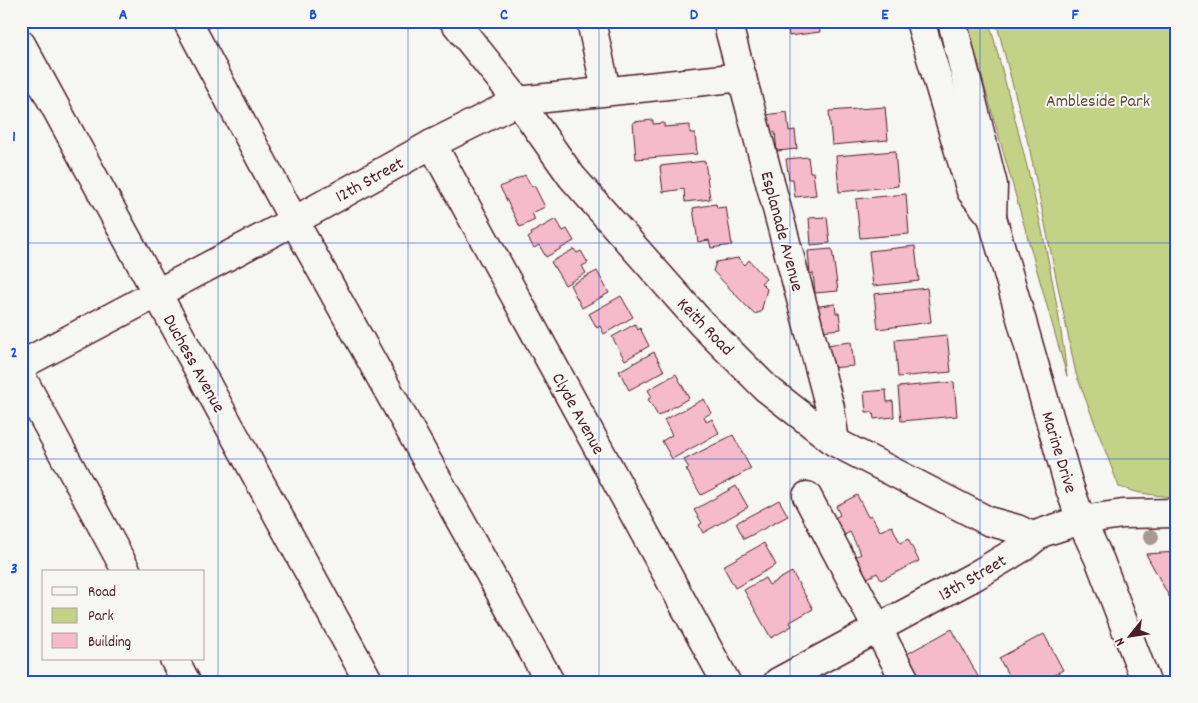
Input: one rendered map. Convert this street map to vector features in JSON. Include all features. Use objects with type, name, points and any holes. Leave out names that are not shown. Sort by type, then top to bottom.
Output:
[{"type":"street","points":[[186,21],[294,221],[550,682]]},
{"type":"street","name":"Keith Road","points":[[454,21],[518,101],[572,177],[701,323],[766,388],[835,442],[988,520],[1018,529],[1034,537]]},
{"type":"street","points":[[591,21],[606,90]]},
{"type":"street","name":"Esplanade Avenue","points":[[727,21],[830,408],[835,442]]},
{"type":"street","name":"Marine Drive","points":[[920,21],[970,192],[992,217]]},
{"type":"street","name":"Marine Drive","points":[[952,21],[993,185],[992,217],[1069,486],[1081,520],[1100,560],[1146,682]]},
{"type":"street","name":"Duchess Avenue","points":[[21,44],[369,682]]},
{"type":"street","name":"12th Street","points":[[21,365],[294,221],[480,118],[518,101],[606,90],[742,77]]},
{"type":"street","name":"Clyde Avenue","points":[[432,144],[726,682]]},
{"type":"street","points":[[21,376],[126,570]]},
{"type":"street","points":[[807,496],[906,682]]},
{"type":"street","name":"13th Street","points":[[778,682],[975,576],[1025,546],[1034,537],[1081,520],[1123,514],[1177,513]]},
{"type":"street","points":[[175,660],[186,682]]},
{"type":"green space","points":[[966,21],[989,21],[1024,153],[1044,241],[1061,331],[1067,376]]},
{"type":"green space","name":"Ambleside Park","points":[[996,21],[1177,21],[1177,498],[1140,493],[1119,487],[1076,374],[1030,151]]},
{"type":"building","points":[[787,21],[818,21],[820,32],[789,36]]},
{"type":"building","points":[[885,107],[888,140],[832,145],[829,111]]},
{"type":"building","points":[[787,112],[789,131],[795,130],[797,149],[777,151],[775,132],[767,133],[765,115]]},
{"type":"building","points":[[653,120],[653,124],[664,123],[664,127],[690,125],[690,133],[695,133],[697,154],[636,159],[633,122]]},
{"type":"building","points":[[895,151],[898,186],[839,192],[836,156]]},
{"type":"building","points":[[808,157],[810,172],[813,172],[816,195],[795,197],[793,179],[789,179],[786,159]]},
{"type":"building","points":[[705,161],[710,199],[685,202],[684,189],[663,192],[660,166]]},
{"type":"building","points":[[525,175],[532,187],[534,185],[545,207],[532,213],[535,220],[520,227],[500,187]]},
{"type":"building","points":[[906,194],[909,234],[860,238],[856,199]]},
{"type":"building","points":[[716,204],[717,208],[726,207],[732,245],[711,248],[709,240],[698,242],[693,208]]},
{"type":"building","points":[[827,217],[830,243],[811,245],[809,218]]},
{"type":"building","points":[[556,219],[563,231],[567,229],[574,241],[546,257],[539,245],[534,248],[528,238],[532,235],[531,233]]},
{"type":"building","points":[[915,246],[919,281],[873,286],[869,251]]},
{"type":"building","points":[[574,249],[577,253],[581,251],[588,263],[582,266],[586,273],[565,285],[551,262]]},
{"type":"building","points":[[832,249],[838,291],[815,293],[813,273],[810,274],[808,251]]},
{"type":"building","points":[[738,258],[745,265],[749,260],[766,279],[761,283],[767,289],[761,312],[754,314],[713,271],[716,262]]},
{"type":"building","points":[[597,271],[609,293],[582,308],[570,285]]},
{"type":"building","points":[[927,288],[931,322],[878,329],[874,294]]},
{"type":"building","points":[[621,296],[633,317],[604,334],[600,326],[597,328],[589,314]]},
{"type":"building","points":[[835,304],[836,313],[839,313],[841,329],[820,331],[812,307]]},
{"type":"building","points":[[635,324],[638,330],[640,328],[649,346],[625,360],[612,337]]},
{"type":"building","points":[[947,335],[951,372],[898,377],[895,340]]},
{"type":"building","points":[[851,342],[854,366],[829,368],[826,345]]},
{"type":"building","points":[[654,352],[664,371],[629,390],[619,371]]},
{"type":"building","points":[[676,374],[689,398],[658,416],[648,399],[652,397],[648,390]]},
{"type":"building","points":[[954,382],[957,416],[901,421],[898,387]]},
{"type":"building","points":[[886,390],[887,402],[893,401],[894,417],[874,419],[873,412],[866,412],[864,392]]},
{"type":"building","points":[[704,399],[711,413],[704,417],[707,422],[712,419],[719,433],[672,459],[662,441],[672,435],[664,420]]},
{"type":"building","points":[[733,435],[751,469],[701,495],[686,469],[689,468],[684,460]]},
{"type":"building","points":[[736,486],[748,507],[703,533],[699,525],[702,523],[694,510]]},
{"type":"building","points":[[857,495],[868,517],[871,515],[880,531],[892,526],[900,543],[908,539],[919,561],[881,580],[877,573],[860,582],[849,560],[861,554],[850,532],[839,538],[830,521],[840,515],[836,506]]},
{"type":"building","points":[[779,500],[788,516],[744,539],[736,523]]},
{"type":"building","points":[[764,543],[776,565],[735,588],[723,566]]},
{"type":"building","points":[[1177,552],[1177,611],[1146,554]]},
{"type":"building","points":[[792,572],[813,609],[790,622],[792,626],[771,638],[744,590],[765,578],[769,585]]},
{"type":"building","points":[[952,629],[981,682],[920,682],[905,655]]},
{"type":"building","points":[[1044,634],[1063,670],[1041,682],[1012,682],[999,658]]}]
